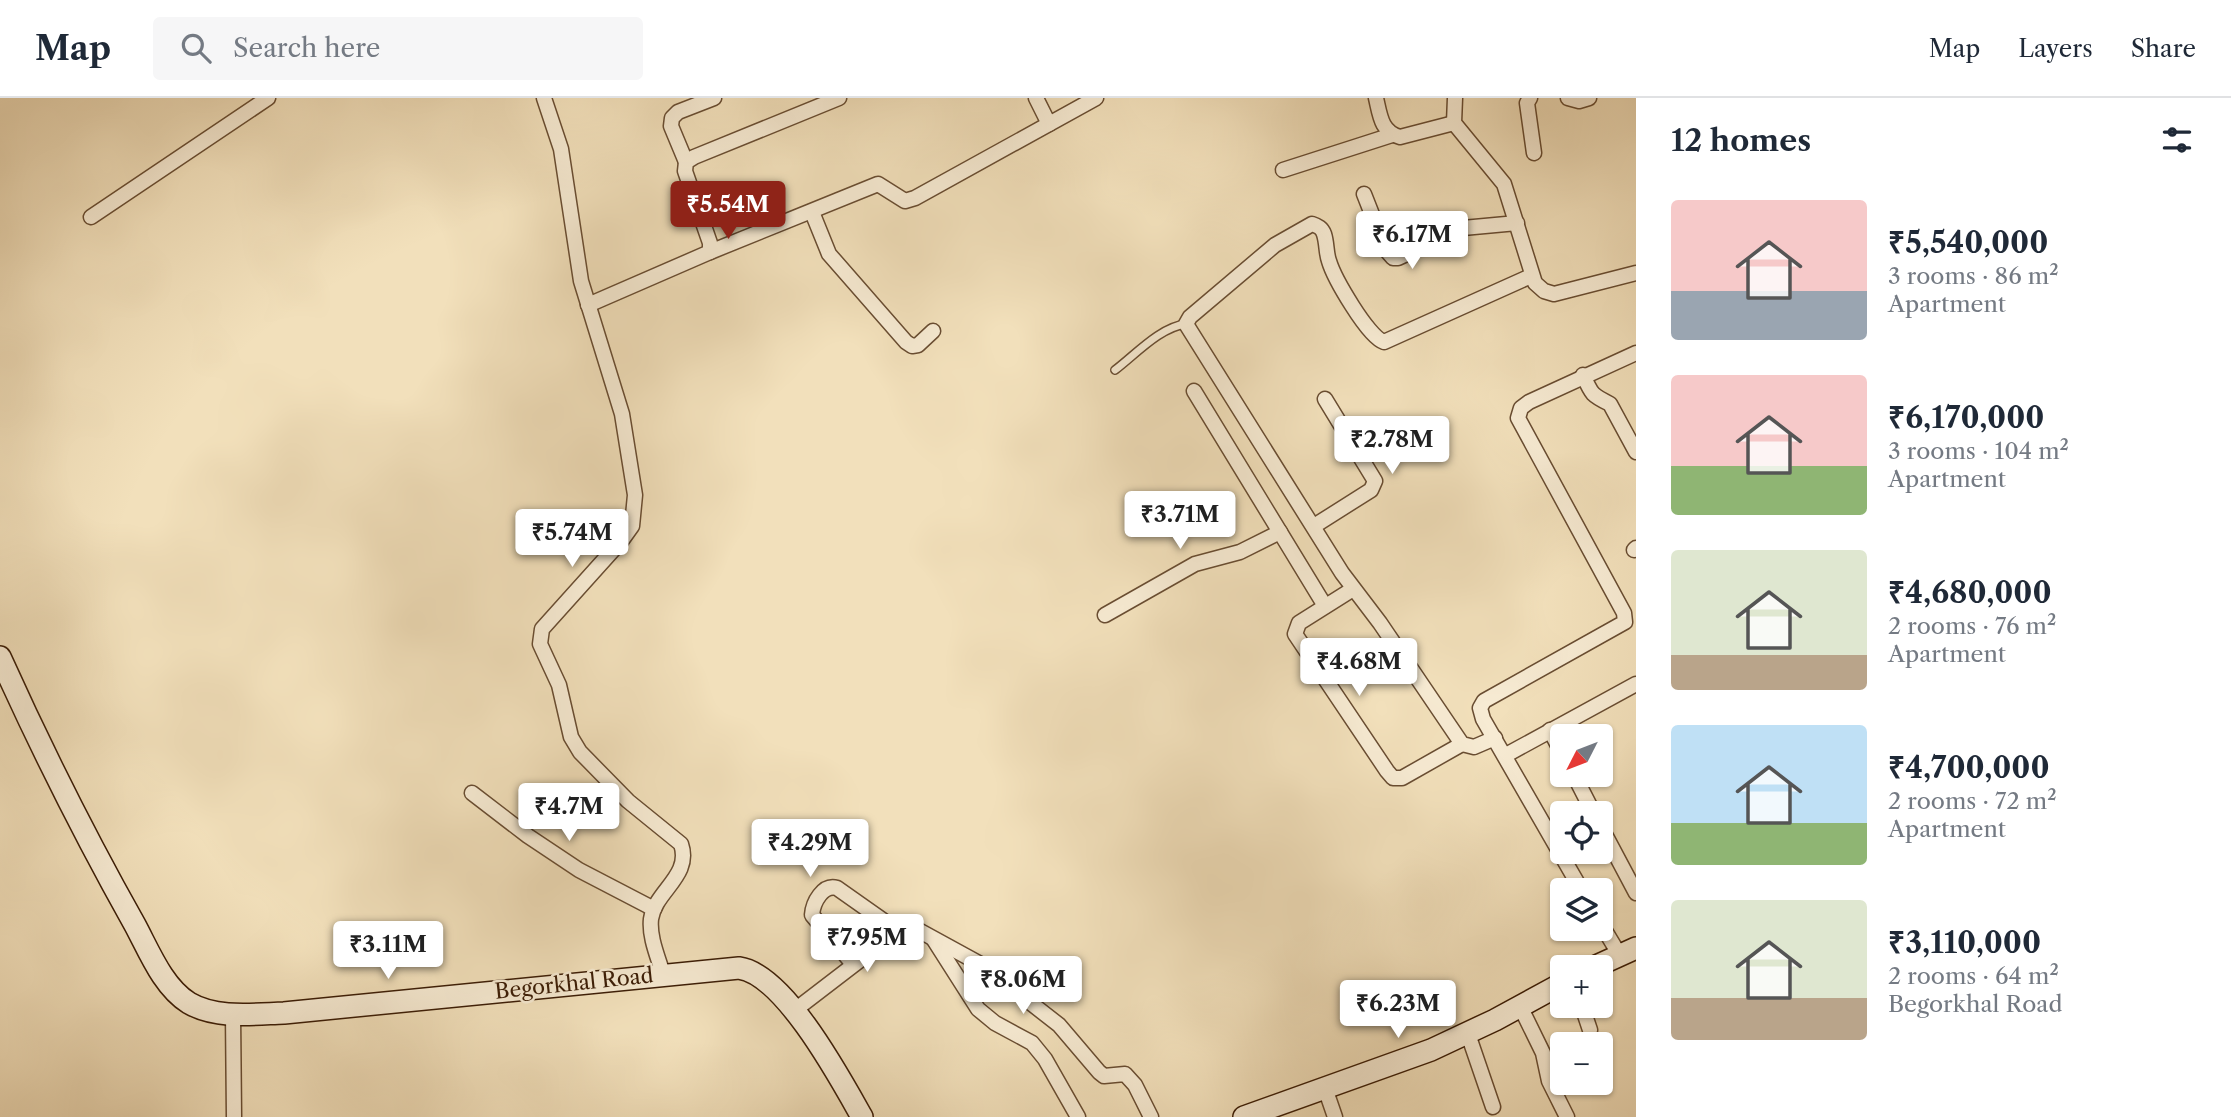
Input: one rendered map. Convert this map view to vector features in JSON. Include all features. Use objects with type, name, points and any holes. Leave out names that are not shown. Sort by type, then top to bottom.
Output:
[{"type":"street","points":[[91,217],[268,98]]},
{"type":"street","points":[[544,98],[561,149],[581,281],[621,414],[635,495],[635,514],[632,526],[622,540],[542,629],[540,644],[559,685],[570,737],[580,752],[628,801],[681,844],[684,853],[682,867],[654,909],[651,928],[663,974]]},
{"type":"street","points":[[710,252],[710,243],[684,171],[686,162],[671,126],[672,118],[678,112],[714,98]]},
{"type":"street","points":[[686,162],[839,98]]},
{"type":"street","points":[[1036,98],[1049,124]]},
{"type":"street","points":[[588,305],[878,184],[905,201],[1096,98]]},
{"type":"street","points":[[1376,98],[1381,121],[1392,135]]},
{"type":"street","points":[[1455,98],[1454,123],[1504,184],[1531,276],[1544,291],[1554,294],[1636,273]]},
{"type":"street","points":[[1530,98],[1527,103],[1534,153]]},
{"type":"street","points":[[1568,98],[1579,101],[1589,98]]},
{"type":"street","points":[[1283,170],[1392,135],[1400,137],[1454,123]]},
{"type":"street","points":[[1364,194],[1386,250],[1393,258],[1463,228],[1517,223]]},
{"type":"street","points":[[812,212],[829,254],[906,342],[912,346],[918,345],[933,331]]},
{"type":"street","points":[[1462,744],[1380,623],[1353,589],[1186,324],[1190,317],[1275,245],[1312,224],[1318,226],[1324,234],[1332,270],[1375,338],[1384,342],[1531,276]]},
{"type":"street","points":[[1575,878],[1483,719],[1480,708],[1484,701],[1631,622],[1518,418],[1521,408],[1529,402],[1636,353]]},
{"type":"street","points":[[1583,375],[1597,400],[1610,404],[1636,452]]},
{"type":"street","points":[[1194,391],[1325,606]]},
{"type":"street","points":[[1314,526],[1371,490],[1375,481],[1325,399]]},
{"type":"street","points":[[1105,615],[1195,564],[1240,552],[1280,532]]},
{"type":"street","points":[[1353,589],[1299,623],[1295,635],[1392,778],[1402,778],[1462,744],[1475,747],[1495,738]]},
{"type":"street","name":"Begorkhal Road","points":[[0,656],[74,810],[162,973],[176,994],[191,1004],[203,1009],[233,1013],[284,1013],[663,974],[751,969],[795,1010],[834,1068],[862,1117]]},
{"type":"street","points":[[1561,724],[1636,684]]},
{"type":"street","points":[[1506,755],[1550,730]]},
{"type":"street","points":[[472,793],[579,870],[654,909]]},
{"type":"street","points":[[1613,850],[1636,893]]},
{"type":"street","points":[[852,963],[812,915],[812,907],[825,889],[837,888],[898,931]]},
{"type":"street","points":[[795,1010],[852,963],[898,931],[918,930],[975,961],[1059,1025],[1104,1076],[1119,1073],[1129,1078],[1151,1117]]},
{"type":"street","points":[[1613,936],[1627,951]]},
{"type":"street","points":[[933,938],[978,1009],[995,1023],[1032,1043],[1045,1059],[1077,1117]]},
{"type":"street","points":[[1244,1117],[1391,1065],[1468,1034],[1550,990]]},
{"type":"street","points":[[1520,1006],[1543,1053],[1549,1081],[1567,1117]]},
{"type":"street","points":[[233,1013],[234,1117]]},
{"type":"street","points":[[1586,1018],[1590,1030]]},
{"type":"street","points":[[1468,1034],[1493,1107]]},
{"type":"street","points":[[1325,1088],[1335,1117]]},
{"type":"lane","points":[[1115,370],[1162,334],[1178,325],[1186,324]]}]
